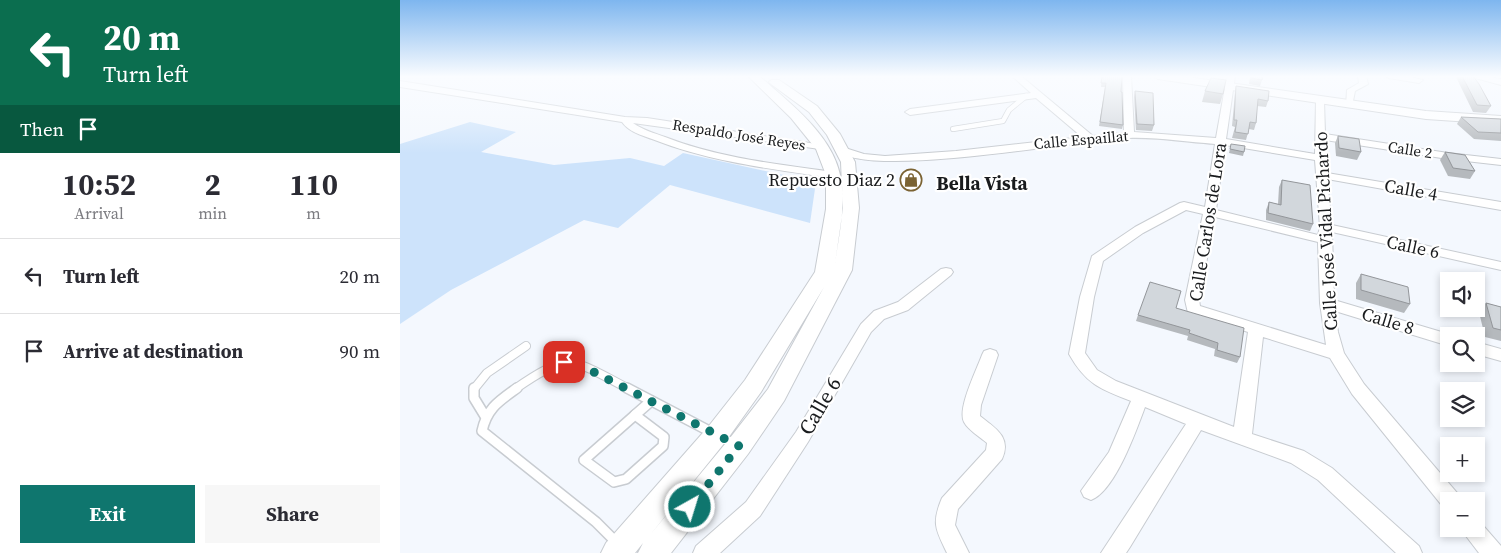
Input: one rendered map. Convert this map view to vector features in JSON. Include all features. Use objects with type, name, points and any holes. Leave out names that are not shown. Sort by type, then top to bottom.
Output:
[{"type":"main road","points":[[653,553],[739,446],[776,396],[843,270],[851,208],[850,172],[832,149],[781,102]]},
{"type":"main road","points":[[618,550],[717,434],[753,386],[824,272],[834,209],[833,134],[813,109],[803,102]]},
{"type":"main road","points":[[1333,102],[1426,115],[1501,120]]},
{"type":"street","name":"Respaldo José Reyes","points":[[512,102],[832,149]]},
{"type":"street","points":[[910,112],[984,102]]},
{"type":"street","points":[[1046,102],[1089,138]]},
{"type":"street","points":[[1127,102],[1128,134]]},
{"type":"street","name":"Calle Carlos de Lora","points":[[1228,102],[1210,212],[1192,300],[1193,310],[1336,354]]},
{"type":"street","name":"Calle José Vidal Pichardo","points":[[1320,102],[1320,158],[1327,303],[1330,332],[1336,354],[1358,390],[1443,492]]},
{"type":"street","points":[[626,120],[633,128],[674,145],[717,157],[834,175]]},
{"type":"street","name":"Calle Espaillat","points":[[832,149],[869,158],[885,159],[956,154],[1128,134],[1221,141],[1320,158]]},
{"type":"street","name":"Calle 2","points":[[1320,136],[1448,156],[1501,162]]},
{"type":"street","name":"Calle 4","points":[[1322,175],[1501,206]]},
{"type":"street","name":"Calle 6","points":[[1141,397],[1110,386],[1097,378],[1091,374],[1076,354],[1087,297],[1097,259],[1139,230],[1184,206],[1501,266]]},
{"type":"street","name":"Calle 6","points":[[704,553],[753,509],[802,437],[866,328],[879,315],[903,306],[946,272]]},
{"type":"street","name":"Calle 8","points":[[1327,303],[1440,337]]},
{"type":"street","points":[[1242,438],[1256,330]]},
{"type":"street","points":[[1485,351],[1501,355]]},
{"type":"street","points":[[958,553],[945,526],[949,505],[995,453],[996,440],[971,418],[972,405],[990,355]]},
{"type":"street","points":[[1092,491],[1116,457],[1141,397],[1242,438],[1297,457],[1325,474],[1411,553]]},
{"type":"street","points":[[1112,553],[1123,540],[1198,420]]},
{"type":"street","points":[[1479,537],[1491,553]]},
{"type":"lane","points":[[953,129],[1003,121],[1008,110],[1019,102]]},
{"type":"lane","points":[[485,416],[474,400],[473,392],[477,382],[526,346]]},
{"type":"lane","points":[[618,550],[596,522],[482,431],[485,416],[502,399],[540,372],[564,362],[578,364],[739,446]]},
{"type":"lane","points":[[635,415],[664,437],[665,441],[663,446],[626,479],[614,482],[584,460],[635,415],[651,401]]},
{"type":"shaded area","points":[[470,122],[516,132],[481,152],[554,165],[630,158],[664,166],[683,153],[816,182],[810,223],[670,185],[618,228],[584,220],[451,290],[400,324],[400,144]]},
{"type":"building","points":[[1103,102],[1122,102],[1123,125],[1100,122]]},
{"type":"building","points":[[1136,102],[1153,102],[1154,125],[1137,124]]},
{"type":"building","points":[[1235,102],[1258,102],[1256,123],[1250,122],[1248,134],[1235,132],[1237,120],[1234,120]]},
{"type":"building","points":[[1475,102],[1489,102],[1491,106],[1477,105]]},
{"type":"building","points":[[1461,117],[1501,119],[1501,133],[1478,132]]},
{"type":"building","points":[[1338,136],[1359,139],[1361,152],[1339,148]]},
{"type":"building","points":[[1231,144],[1245,146],[1244,152],[1230,149]]},
{"type":"building","points":[[1445,152],[1465,155],[1475,171],[1453,168]]},
{"type":"building","points":[[1282,180],[1310,185],[1313,224],[1268,213],[1269,202],[1281,205]]},
{"type":"building","points":[[1361,274],[1408,287],[1410,304],[1361,290]]},
{"type":"building","points":[[1150,282],[1181,291],[1176,308],[1244,328],[1240,357],[1217,350],[1218,343],[1189,333],[1190,330],[1138,315]]},
{"type":"building","points":[[1486,303],[1501,307],[1501,330],[1493,328]]},
{"type":"place","name":"Repuesto Diaz 2","points":[[911,180]]},
{"type":"district","name":"Bella Vista","points":[[982,183]]},
{"type":"route","points":[[564,362],[578,364],[739,446],[690,507]]}]
